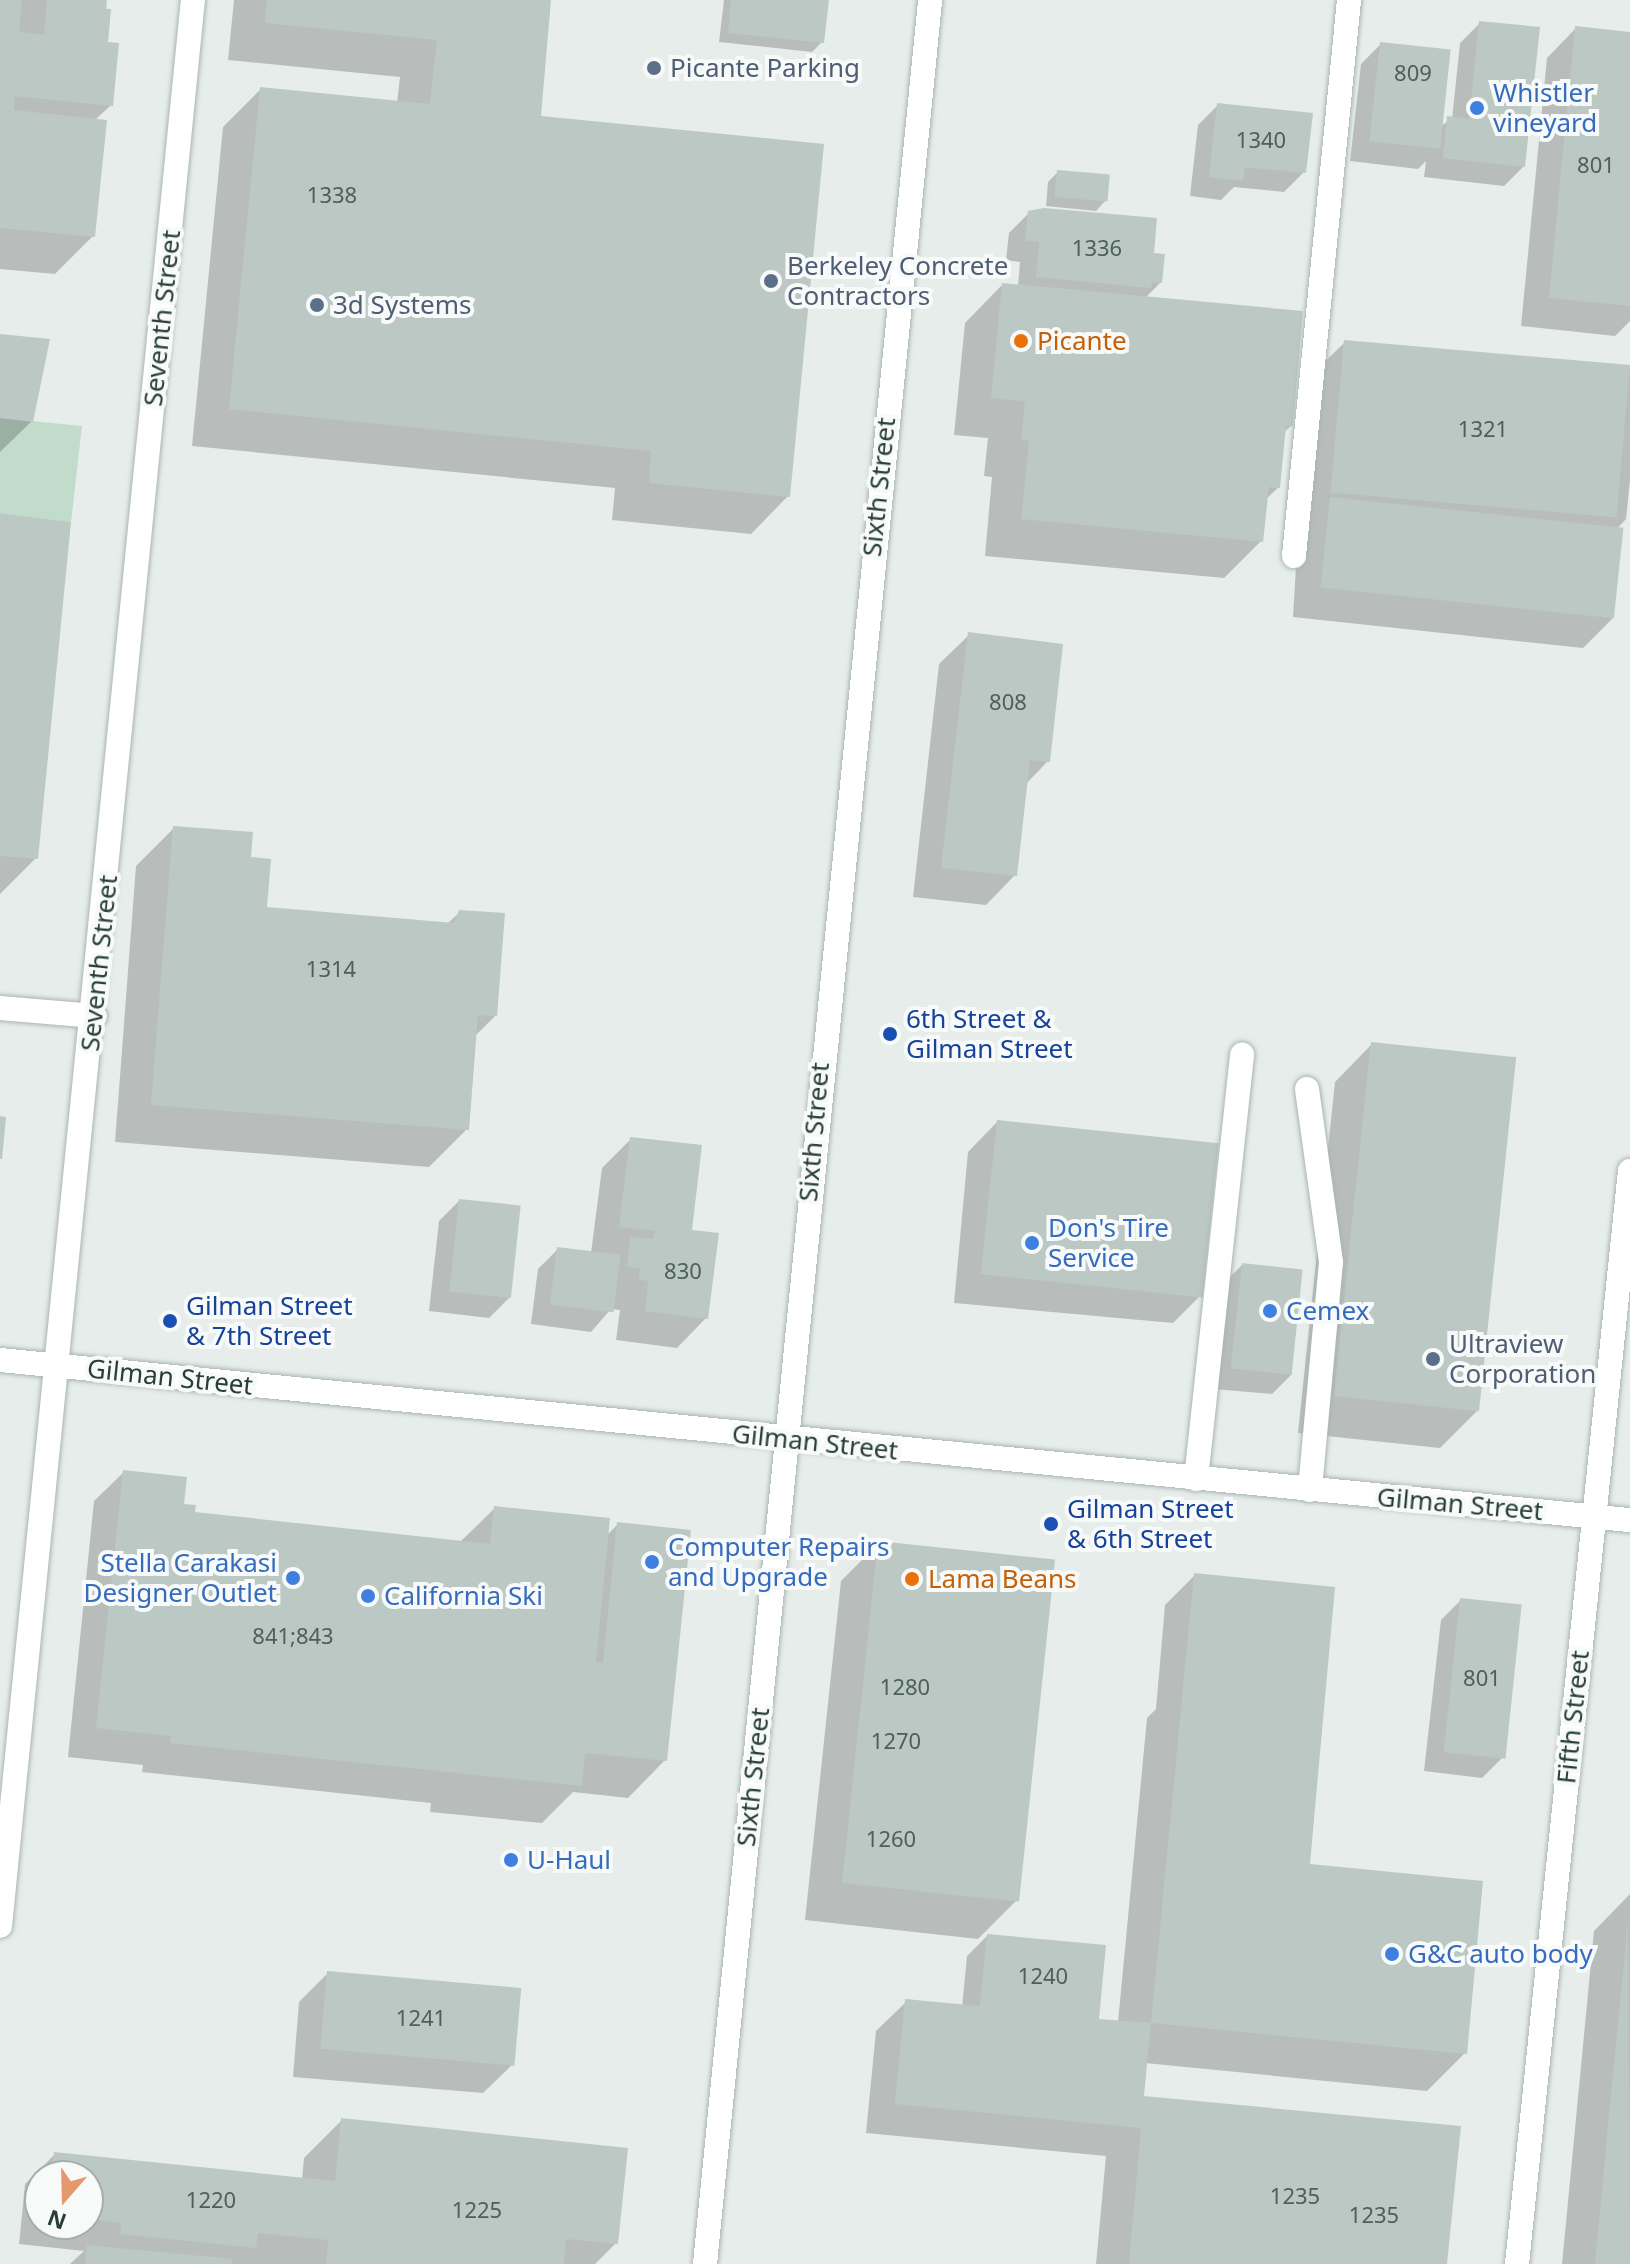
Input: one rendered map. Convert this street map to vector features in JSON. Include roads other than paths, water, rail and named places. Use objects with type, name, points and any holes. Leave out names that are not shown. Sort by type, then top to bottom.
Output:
[{"type":"street","name":"Seventh Street","points":[[0,1926],[95,1016],[193,0]]},
{"type":"street","name":"Sixth Street","points":[[705,2264],[930,0]]},
{"type":"street","points":[[1294,556],[1349,0]]},
{"type":"street","points":[[0,1008],[95,1016]]},
{"type":"street","points":[[1196,1479],[1242,1054]]},
{"type":"street","points":[[1307,1089],[1331,1262],[1310,1490]]},
{"type":"street","name":"Fifth Street","points":[[1517,2264],[1630,1171]]},
{"type":"street","name":"Gilman Street","points":[[0,1360],[787,1440],[1630,1520]]},
{"type":"place","name":"Picante Parking","points":[[654,68]]},
{"type":"place","name":"Whistler vineyard","points":[[1477,108]]},
{"type":"place","name":"Berkeley Concrete Contractors","points":[[771,281]]},
{"type":"place","name":"3d Systems","points":[[317,305]]},
{"type":"place","name":"Picante","points":[[1021,341]]},
{"type":"place","name":"6th Street & Gilman Street","points":[[890,1034]]},
{"type":"place","name":"Don's Tire Service","points":[[1032,1243]]},
{"type":"place","name":"Cemex","points":[[1270,1311]]},
{"type":"place","name":"Gilman Street & 7th Street","points":[[170,1321]]},
{"type":"place","name":"Ultraview Corporation","points":[[1433,1359]]},
{"type":"place","name":"Gilman Street & 6th Street","points":[[1051,1524]]},
{"type":"place","name":"Computer Repairs and Upgrade","points":[[652,1562]]},
{"type":"place","name":"Stella Carakasi Designer Outlet","points":[[293,1578]]},
{"type":"place","name":"Lama Beans","points":[[912,1579]]},
{"type":"place","name":"California Ski","points":[[368,1596]]},
{"type":"place","name":"U-Haul","points":[[511,1860]]},
{"type":"place","name":"G&C auto body","points":[[1392,1954]]}]
